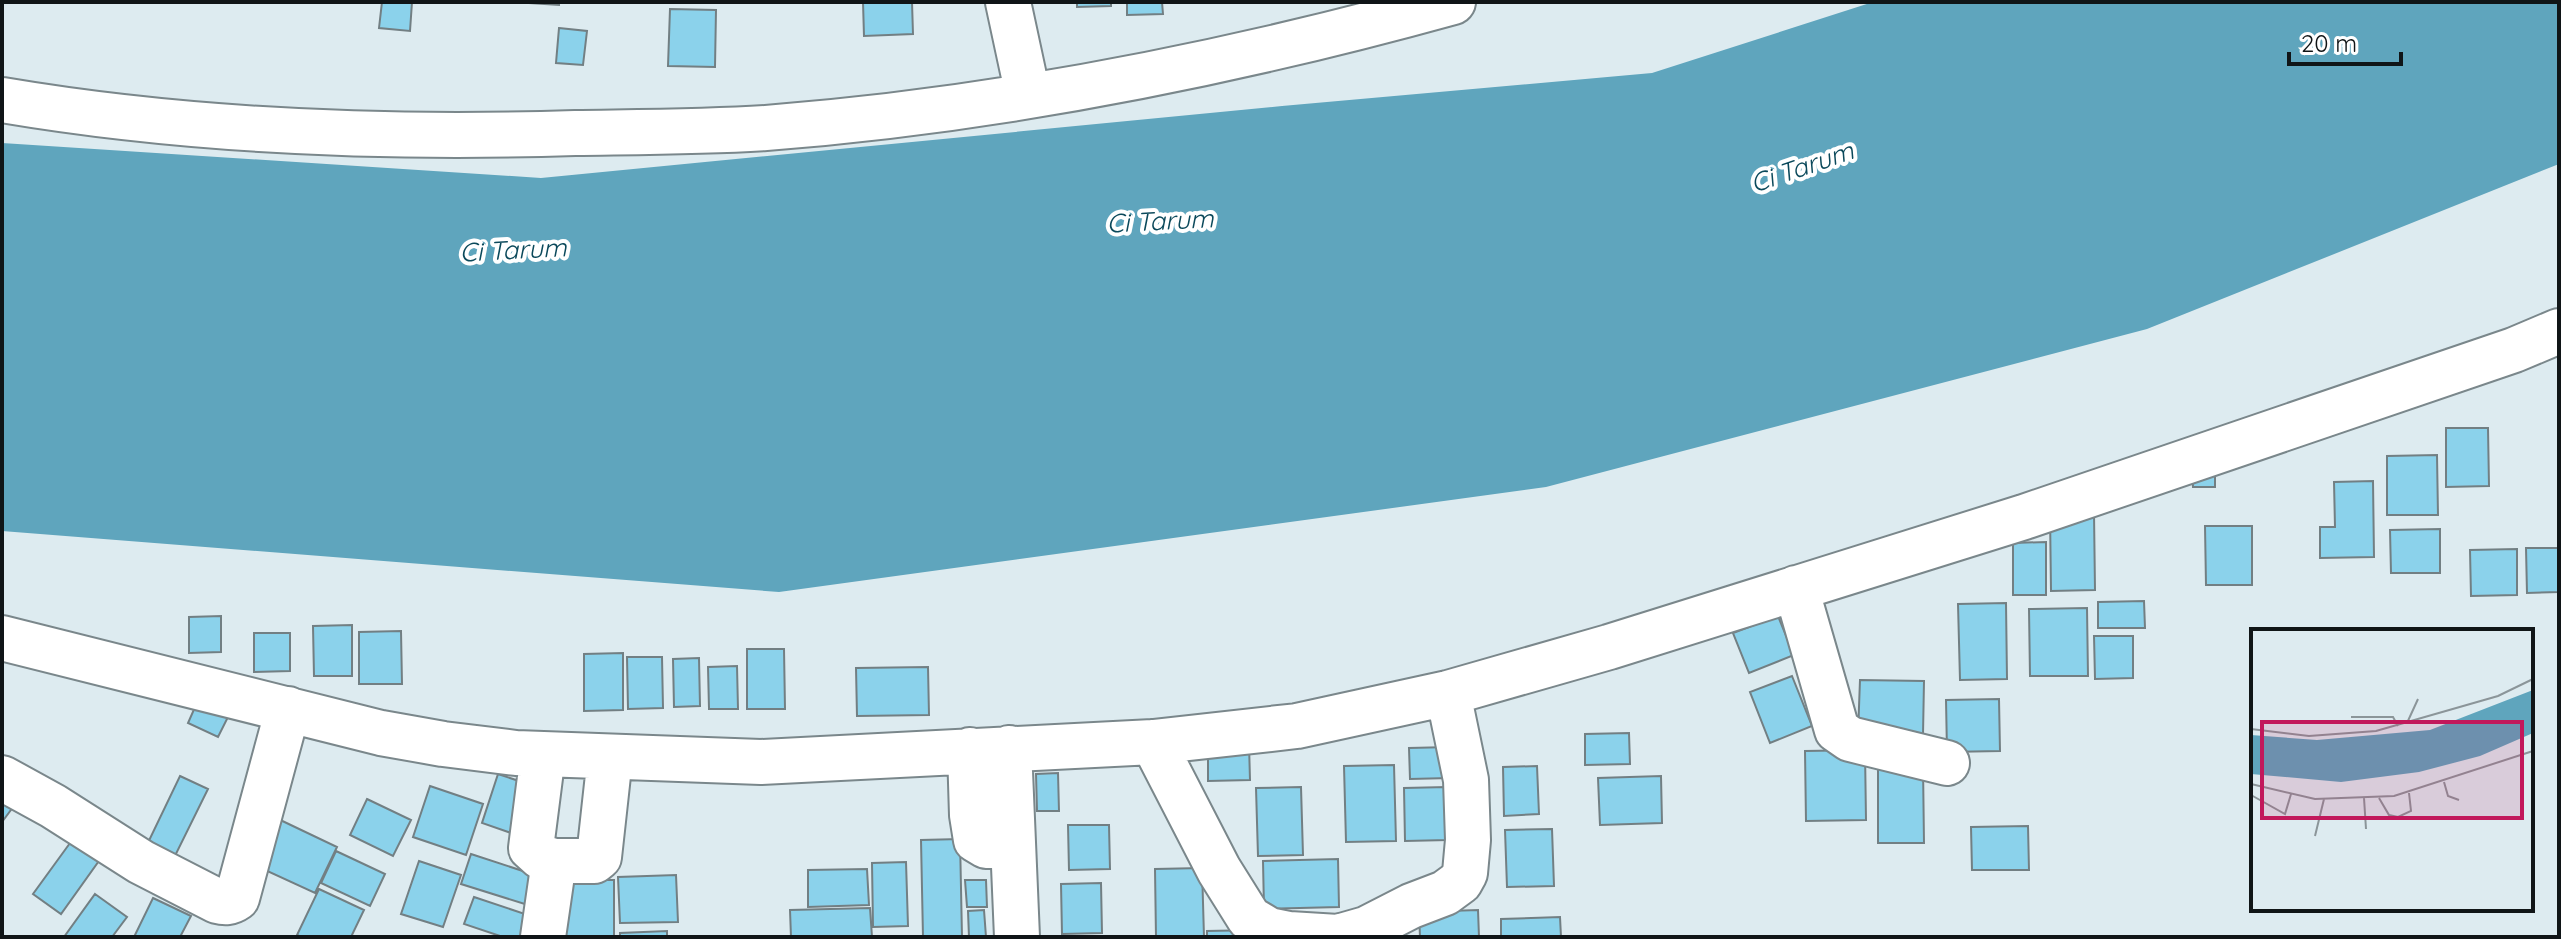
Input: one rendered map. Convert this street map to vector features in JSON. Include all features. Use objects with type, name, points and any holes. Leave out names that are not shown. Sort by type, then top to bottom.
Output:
[{"type":"street","points":[[1008,2],[1028,95]]},
{"type":"street","points":[[2,100],[283,132],[464,137],[763,128],[869,118],[1118,81],[1334,16],[1436,5]]},
{"type":"street","points":[[2,638],[381,733],[443,744],[543,754],[761,762],[1153,742],[1297,726],[1448,693],[1609,647],[2053,507],[2514,350],[2559,331]]},
{"type":"street","points":[[1796,588],[1837,730],[1850,739],[1947,763]]},
{"type":"street","points":[[1153,742],[1219,870],[1249,918],[1269,930],[1338,937],[1366,929],[1445,893],[1460,882],[1465,873],[1468,840],[1466,780],[1448,693]]},
{"type":"street","points":[[2,778],[53,806],[141,862],[217,901],[233,902],[237,898],[288,709]]},
{"type":"street","points":[[990,749],[1013,845],[1017,937]]},
{"type":"street","points":[[543,754],[531,848],[541,857],[554,861],[594,861],[599,857],[610,757]]},
{"type":"street","points":[[543,937],[554,861]]},
{"type":"water","name":"Ci Tarum","points":[[1873,2],[2559,2],[2559,164],[2147,329],[1546,487],[779,592],[2,531],[2,143],[541,178],[1652,73]]},
{"type":"building","points":[[382,2],[412,2],[410,31],[379,28]]},
{"type":"building","points":[[513,2],[559,2],[559,5]]},
{"type":"building","points":[[863,2],[912,2],[913,34],[864,36]]},
{"type":"building","points":[[1077,2],[1111,2],[1111,6],[1077,7]]},
{"type":"building","points":[[1127,2],[1162,2],[1163,14],[1127,15]]},
{"type":"building","points":[[670,9],[716,10],[715,67],[668,66]]},
{"type":"building","points":[[559,28],[587,31],[583,65],[556,63]]},
{"type":"building","points":[[2446,428],[2488,428],[2489,486],[2446,487]]},
{"type":"building","points":[[2437,455],[2438,515],[2387,515],[2387,456]]},
{"type":"building","points":[[2192,465],[2215,465],[2215,487],[2193,487]]},
{"type":"building","points":[[2373,481],[2374,557],[2320,558],[2320,527],[2335,527],[2334,482]]},
{"type":"building","points":[[2050,513],[2094,513],[2095,590],[2051,591]]},
{"type":"building","points":[[2205,526],[2252,526],[2252,585],[2206,585]]},
{"type":"building","points":[[2440,529],[2440,573],[2391,573],[2390,530]]},
{"type":"building","points":[[2046,542],[2046,595],[2013,595],[2013,543]]},
{"type":"building","points":[[2526,548],[2559,548],[2559,592],[2527,593]]},
{"type":"building","points":[[2517,549],[2517,595],[2471,596],[2470,550]]},
{"type":"building","points":[[2144,601],[2145,628],[2098,628],[2098,602]]},
{"type":"building","points":[[2006,603],[2007,679],[1960,680],[1958,604]]},
{"type":"building","points":[[2087,608],[2088,676],[2030,676],[2029,609]]},
{"type":"building","points":[[221,616],[221,652],[189,653],[189,617]]},
{"type":"building","points":[[1778,616],[1794,655],[1749,673],[1733,633]]},
{"type":"building","points":[[352,625],[352,676],[314,676],[313,626]]},
{"type":"building","points":[[401,631],[402,684],[359,684],[359,632]]},
{"type":"building","points":[[254,633],[290,633],[290,671],[254,672]]},
{"type":"building","points":[[2094,636],[2133,636],[2133,678],[2095,679]]},
{"type":"building","points":[[747,649],[784,649],[785,709],[747,709]]},
{"type":"building","points":[[623,653],[623,710],[584,711],[584,654]]},
{"type":"building","points":[[627,657],[662,657],[663,708],[628,709]]},
{"type":"building","points":[[699,658],[700,706],[674,707],[673,659]]},
{"type":"building","points":[[737,666],[738,709],[709,709],[708,667]]},
{"type":"building","points":[[928,667],[929,715],[857,716],[856,668]]},
{"type":"building","points":[[1792,676],[1812,726],[1770,743],[1750,692]]},
{"type":"building","points":[[1860,680],[1924,681],[1923,735],[1858,734]]},
{"type":"building","points":[[199,698],[230,713],[218,737],[188,723]]},
{"type":"building","points":[[1999,699],[2000,751],[1947,752],[1946,700]]},
{"type":"building","points":[[1629,733],[1630,764],[1585,765],[1585,734]]},
{"type":"building","points":[[1249,744],[1250,780],[1208,781],[1208,745]]},
{"type":"building","points":[[1450,747],[1450,778],[1410,779],[1409,748]]},
{"type":"building","points":[[1865,750],[1866,820],[1806,821],[1805,751]]},
{"type":"building","points":[[1394,765],[1396,841],[1346,842],[1344,766]]},
{"type":"building","points":[[1537,766],[1539,814],[1504,816],[1503,767]]},
{"type":"building","points":[[1878,766],[1923,766],[1924,843],[1878,843]]},
{"type":"building","points":[[1058,773],[1059,811],[1037,811],[1036,774]]},
{"type":"building","points":[[498,774],[528,784],[511,833],[482,823]]},
{"type":"building","points":[[180,776],[208,789],[170,866],[143,853]]},
{"type":"building","points":[[1661,776],[1662,823],[1600,825],[1598,778]]},
{"type":"building","points":[[430,786],[483,804],[466,855],[413,837]]},
{"type":"building","points":[[2,787],[19,799],[2,822]]},
{"type":"building","points":[[1301,787],[1303,855],[1258,856],[1256,788]]},
{"type":"building","points":[[1447,787],[1448,840],[1405,841],[1404,788]]},
{"type":"building","points":[[367,799],[411,820],[393,856],[350,835]]},
{"type":"building","points":[[274,817],[337,847],[315,893],[252,864]]},
{"type":"building","points":[[1068,825],[1109,825],[1110,869],[1069,870]]},
{"type":"building","points":[[2028,826],[2029,870],[1972,870],[1971,827]]},
{"type":"building","points":[[1552,829],[1554,886],[1507,887],[1505,830]]},
{"type":"building","points":[[78,832],[106,851],[61,914],[33,894]]},
{"type":"building","points":[[960,839],[962,937],[923,937],[921,840]]},
{"type":"building","points":[[336,851],[385,874],[370,906],[321,883]]},
{"type":"building","points":[[471,854],[538,876],[528,905],[461,884]]},
{"type":"building","points":[[1338,859],[1339,907],[1264,909],[1263,861]]},
{"type":"building","points":[[419,861],[461,875],[443,927],[401,914]]},
{"type":"building","points":[[906,862],[908,926],[873,927],[872,863]]},
{"type":"building","points":[[1202,868],[1204,937],[1156,937],[1155,869]]},
{"type":"building","points":[[867,869],[869,905],[808,907],[808,870]]},
{"type":"building","points":[[676,875],[678,922],[620,923],[618,877]]},
{"type":"building","points":[[558,880],[614,880],[614,937],[558,937]]},
{"type":"building","points":[[965,880],[986,880],[987,907],[967,907]]},
{"type":"building","points":[[1101,883],[1102,933],[1062,934],[1061,884]]},
{"type":"building","points":[[319,889],[364,910],[351,937],[297,935]]},
{"type":"building","points":[[95,894],[127,917],[112,937],[64,937]]},
{"type":"building","points":[[474,897],[528,915],[520,937],[503,937],[464,924]]},
{"type":"building","points":[[153,898],[191,916],[180,937],[134,937]]},
{"type":"building","points":[[870,908],[872,937],[791,937],[790,910]]},
{"type":"building","points":[[984,910],[986,937],[969,937],[968,911]]},
{"type":"building","points":[[1478,910],[1479,937],[1420,937],[1419,912]]},
{"type":"building","points":[[1560,917],[1561,937],[1501,937],[1501,919]]},
{"type":"building","points":[[1256,930],[1256,937],[1207,937],[1207,931]]},
{"type":"building","points":[[667,931],[667,937],[620,937],[620,933]]}]
